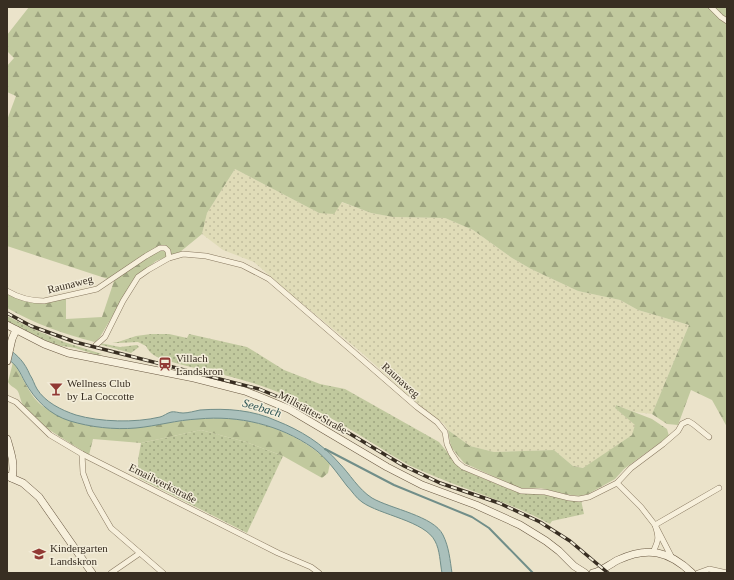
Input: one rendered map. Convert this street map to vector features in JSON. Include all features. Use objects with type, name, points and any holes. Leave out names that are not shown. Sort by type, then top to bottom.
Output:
[{"type":"street","points":[[711,7],[727,21]]},
{"type":"street","name":"Raunaweg","points":[[7,291],[18,297],[35,301],[44,301],[97,289],[160,248],[166,248],[169,258]]},
{"type":"street","name":"Raunaweg","points":[[96,345],[106,337],[123,301],[138,277],[169,258],[183,254],[206,256],[242,265],[269,279],[364,360],[416,407],[437,422],[445,432],[447,444],[457,462],[466,468],[521,491],[545,492],[574,498],[589,497],[617,483],[631,468],[678,431],[682,424],[688,421],[709,437]]},
{"type":"street","name":"Millstätter Straße","points":[[7,325],[44,344],[68,353],[194,378],[245,391],[265,399],[288,409],[387,467],[422,485],[476,505],[520,525],[554,547],[574,566],[584,573]]},
{"type":"street","points":[[7,361],[10,346],[16,330]]},
{"type":"street","name":"Emailwerkstraße","points":[[7,398],[16,402],[50,435],[82,454],[271,549],[311,567],[319,573]]},
{"type":"street","points":[[7,439],[14,469],[10,477],[23,483],[39,497],[92,573]]},
{"type":"street","points":[[82,454],[83,473],[90,492],[111,528],[148,558],[163,573]]},
{"type":"street","points":[[617,483],[642,507],[655,525],[671,556],[692,573]]},
{"type":"street","points":[[655,525],[719,488]]},
{"type":"street","points":[[653,552],[658,541],[655,525]]},
{"type":"street","points":[[593,573],[598,572],[628,556],[653,552],[671,556]]},
{"type":"street","points":[[111,573],[140,553]]},
{"type":"street","points":[[698,573],[710,569],[727,573]]},
{"type":"shaded area","points":[[235,169],[319,213],[341,202],[371,213],[393,217],[445,218],[473,230],[512,258],[531,269],[578,291],[620,300],[638,310],[689,325],[652,414],[635,412],[616,405],[615,408],[636,425],[632,435],[584,468],[573,466],[554,450],[494,452],[470,446],[448,430],[444,424],[418,404],[362,353],[254,262],[223,250],[202,234],[207,213]]},
{"type":"green space","points":[[29,7],[727,7],[727,427],[712,400],[691,390],[678,425],[667,424],[652,414],[689,325],[638,310],[620,300],[578,291],[531,269],[512,258],[473,230],[445,218],[393,217],[371,213],[342,202],[334,214],[319,213],[235,169],[207,213],[202,234],[180,252],[156,261],[135,278],[100,337],[95,342],[50,328],[7,308],[7,292],[22,300],[36,303],[66,298],[66,319],[102,317],[114,281],[7,246],[7,120],[16,96],[7,92],[7,66],[14,58],[7,51],[7,35]]},
{"type":"green space","points":[[7,316],[64,342],[102,354],[97,355],[75,348],[56,345],[32,335],[7,321]]},
{"type":"green space","points":[[169,334],[187,338],[189,334],[247,347],[284,370],[320,384],[345,389],[439,442],[456,463],[466,471],[517,492],[581,500],[584,514],[552,521],[550,524],[516,508],[413,467],[329,417],[272,390],[257,384],[165,360],[154,355],[146,346],[138,342],[118,343],[112,342],[118,342],[136,336]]},
{"type":"green space","points":[[100,343],[120,347],[137,345],[139,347],[131,353],[98,344]]},
{"type":"green space","points":[[13,362],[30,392],[39,403],[49,410],[83,424],[100,427],[128,428],[184,420],[216,418],[252,422],[269,426],[286,433],[316,451],[330,463],[328,473],[322,478],[283,456],[246,442],[201,430],[141,443],[93,439],[89,455],[45,427],[23,405],[19,393],[8,382]]},
{"type":"green space","points":[[616,405],[652,419],[667,429],[669,436],[624,469],[615,479],[588,494],[580,496],[563,494],[541,488],[519,488],[464,463],[451,447],[448,430],[470,446],[494,452],[554,450],[573,466],[583,468],[632,435],[635,425],[615,408]]},
{"type":"green space","points":[[201,430],[246,442],[283,456],[247,533],[139,478],[138,460],[141,443]]},
{"type":"water","name":"Seebach","points":[[7,348],[18,356],[40,394],[44,398],[59,408],[76,415],[96,419],[129,421],[160,417],[170,412],[183,413],[220,409],[259,414],[294,429],[311,438],[333,456],[362,490],[372,498],[422,518],[438,528],[447,544],[452,573],[442,573],[438,548],[430,534],[412,523],[370,507],[362,502],[318,452],[287,433],[244,420],[213,418],[128,429],[102,428],[70,421],[56,415],[38,401],[29,389],[16,366],[7,359]]},
{"type":"waterway","points":[[325,449],[394,485],[472,517],[489,528],[533,573]]},
{"type":"railway","points":[[7,313],[31,326],[75,342],[259,389],[298,405],[404,466],[440,483],[499,503],[540,522],[570,541],[608,573]]},
{"type":"place","name":"Villach Landskron","points":[[165,364]]},
{"type":"place","name":"Wellness Club by La Coccotte","points":[[56,389]]},
{"type":"place","name":"Kindergarten Landskron","points":[[39,554]]}]
